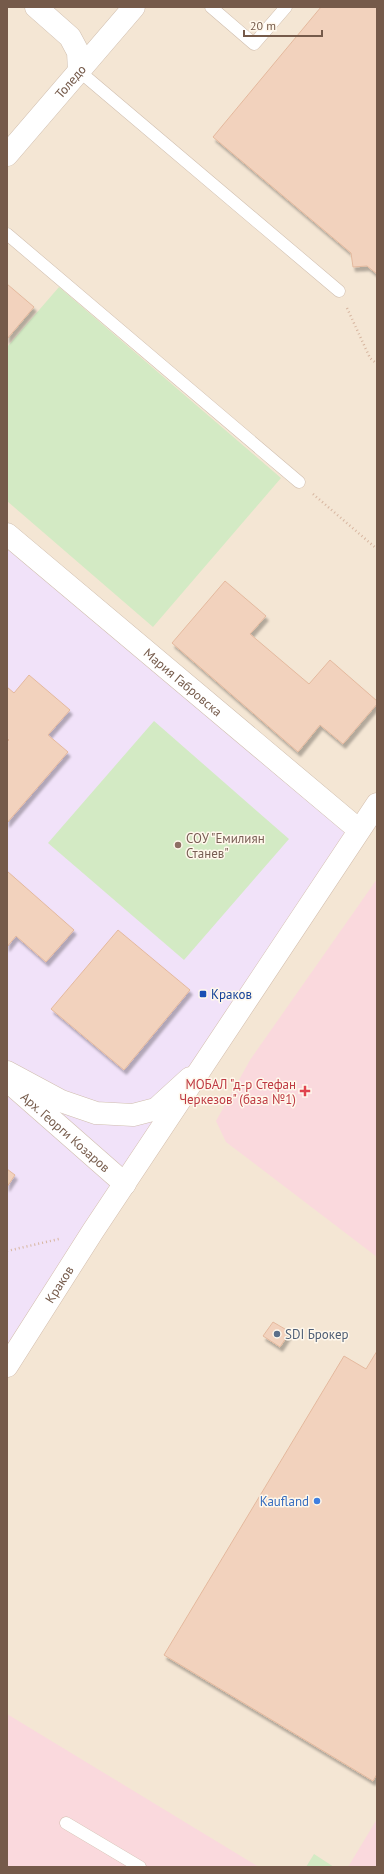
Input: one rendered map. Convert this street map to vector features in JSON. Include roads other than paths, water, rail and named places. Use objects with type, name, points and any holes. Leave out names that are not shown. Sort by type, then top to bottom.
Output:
[{"type":"street","points":[[36,7],[70,37],[78,52],[79,71]]},
{"type":"street","name":"Толедо","points":[[7,155],[134,7]]},
{"type":"street","name":"Мария Габровска","points":[[7,534],[359,830]]},
{"type":"street","name":"Краков","points":[[7,1366],[93,1231],[377,804]]},
{"type":"street","points":[[7,1072],[61,1101],[96,1113],[133,1115],[156,1110],[200,1069]]},
{"type":"street","name":"Арх. Георги Козаров","points":[[7,1081],[125,1184]]},
{"type":"lane","points":[[211,7],[254,44],[286,7]]},
{"type":"lane","points":[[79,71],[339,291]]},
{"type":"lane","points":[[7,234],[299,482]]},
{"type":"lane","points":[[66,1823],[140,1867]]},
{"type":"place","name":"СОУ \"Емилиян Станев\"","points":[[178,845]]},
{"type":"place","name":"Краков","points":[[203,994]]},
{"type":"place","name":"МОБАЛ \"д-р Стефан Черкезов\" (база №1)","points":[[305,1091]]},
{"type":"place","name":"SDI Брокер","points":[[277,1334]]},
{"type":"place","name":"Kaufland","points":[[317,1501]]}]
